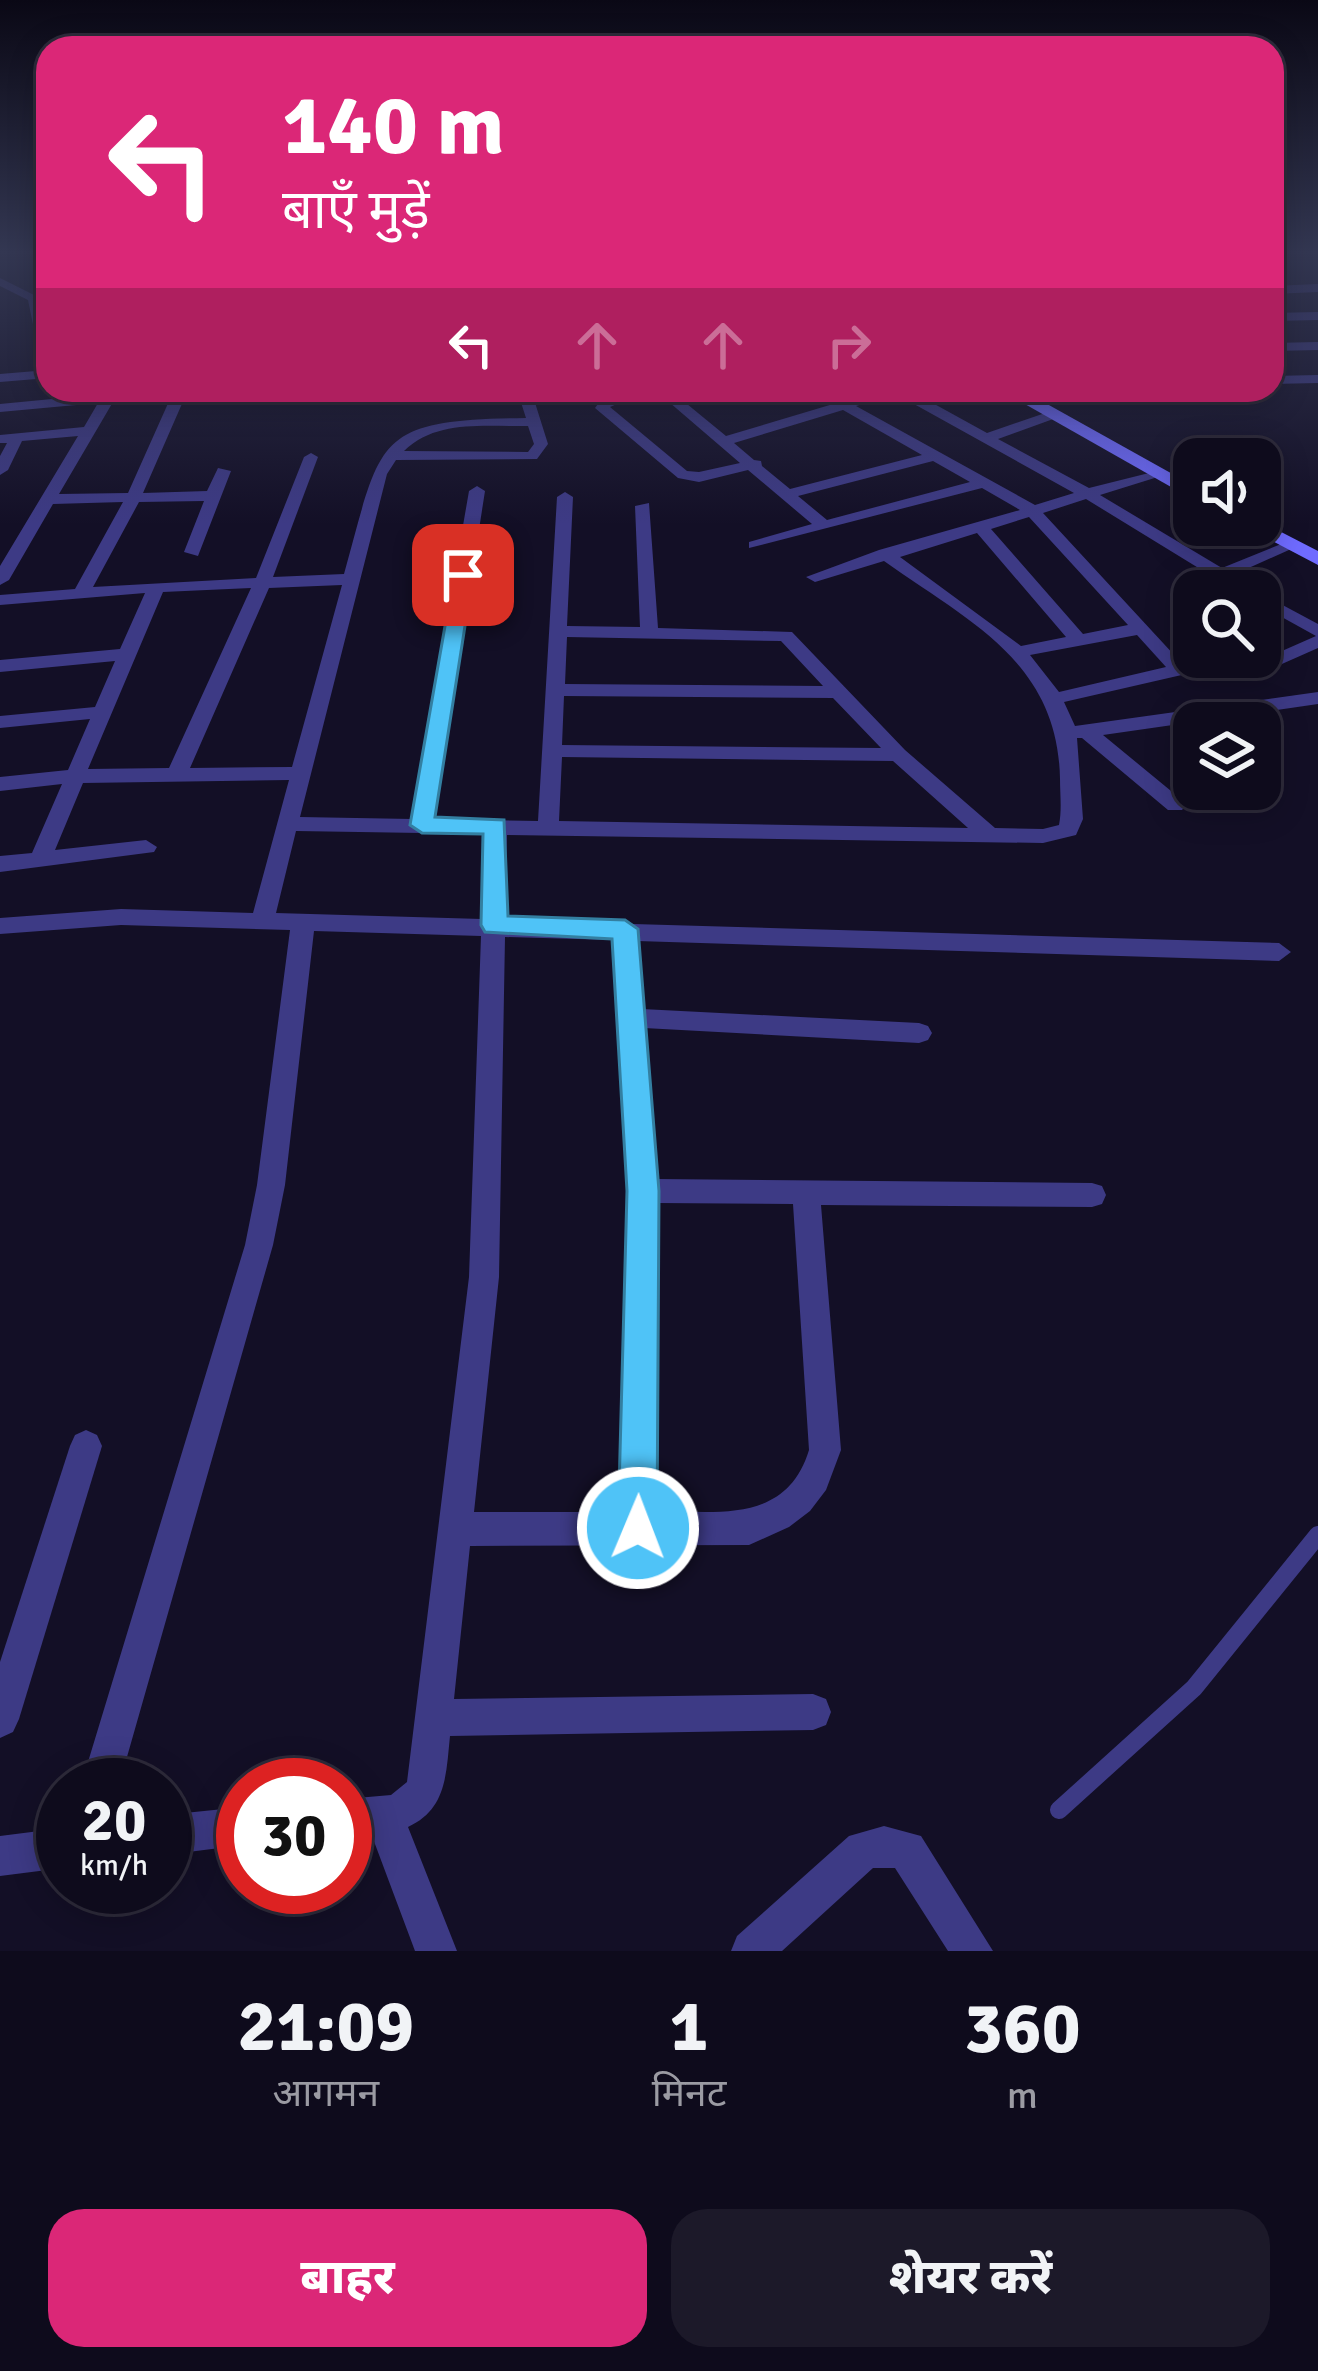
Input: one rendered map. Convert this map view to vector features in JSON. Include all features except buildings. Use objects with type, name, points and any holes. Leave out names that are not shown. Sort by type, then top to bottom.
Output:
[{"type":"main road","points":[[1029,402],[1173,482]]},
{"type":"main road","points":[[1281,540],[1318,559]]},
{"type":"street","points":[[1284,347],[1318,346]]},
{"type":"street","points":[[0,378],[36,375]]},
{"type":"street","points":[[1284,380],[1318,379]]},
{"type":"street","points":[[0,408],[48,402]]},
{"type":"street","points":[[0,580],[106,402]]},
{"type":"street","points":[[82,592],[133,498],[176,402]]},
{"type":"street","points":[[388,455],[532,456],[541,444],[526,402]]},
{"type":"street","points":[[606,402],[602,408],[682,475],[699,477],[756,464]]},
{"type":"street","points":[[677,402],[824,526]]},
{"type":"street","points":[[726,440],[845,402]]},
{"type":"street","points":[[863,402],[936,456],[1032,510],[1176,663],[1177,673],[1054,699]]},
{"type":"street","points":[[919,402],[1214,570]]},
{"type":"street","points":[[986,438],[1051,415]]},
{"type":"street","points":[[262,922],[379,474],[388,455],[422,427],[530,422]]},
{"type":"street","points":[[0,470],[8,438],[89,431]]},
{"type":"street","points":[[789,494],[936,456]]},
{"type":"street","points":[[176,774],[263,581],[311,458]]},
{"type":"street","points":[[192,552],[223,471]]},
{"type":"street","points":[[815,577],[1156,473]]},
{"type":"street","points":[[755,545],[984,483]]},
{"type":"street","points":[[422,825],[477,491]]},
{"type":"street","points":[[49,499],[213,496]]},
{"type":"street","points":[[548,826],[565,497]]},
{"type":"street","points":[[643,506],[649,632]]},
{"type":"street","points":[[980,525],[1078,640]]},
{"type":"street","points":[[1231,570],[1292,545]]},
{"type":"street","points":[[885,554],[1018,652],[1076,732],[1173,805]]},
{"type":"street","points":[[0,600],[156,586],[351,579]]},
{"type":"street","points":[[40,859],[156,586]]},
{"type":"street","points":[[1281,610],[1318,632]]},
{"type":"street","points":[[1018,652],[1142,628]]},
{"type":"street","points":[[558,631],[787,636],[898,755],[991,836]]},
{"type":"street","points":[[1281,658],[1318,641]]},
{"type":"street","points":[[0,666],[128,655]]},
{"type":"street","points":[[555,690],[841,692]]},
{"type":"street","points":[[1076,732],[1318,698]]},
{"type":"street","points":[[0,722],[103,712]]},
{"type":"street","points":[[288,824],[1058,834],[1068,830],[1072,819],[1067,759],[1076,732]]},
{"type":"street","points":[[552,751],[898,755]]},
{"type":"street","points":[[0,784],[76,776],[301,773]]},
{"type":"street","points":[[372,1815],[404,1812],[417,1804],[425,1789],[434,1718],[484,1277],[496,826]]},
{"type":"street","points":[[0,864],[146,847]]},
{"type":"street","points":[[0,926],[121,917],[1279,952]]},
{"type":"street","points":[[108,1758],[260,1245],[272,1185],[303,922]]},
{"type":"street","points":[[625,929],[643,1191],[638,1528]]},
{"type":"street","points":[[631,1018],[919,1034]]},
{"type":"street","points":[[643,1191],[1092,1195]]},
{"type":"street","points":[[454,1529],[749,1528],[802,1500],[819,1477],[825,1450],[806,1195]]},
{"type":"street","points":[[0,1719],[86,1446]]},
{"type":"street","points":[[434,1718],[813,1712]]},
{"type":"street","points":[[372,1829],[436,1951]]},
{"type":"street","points":[[752,1951],[863,1850],[884,1846],[907,1850],[973,1951]]},
{"type":"street","points":[[0,1856],[36,1851]]},
{"type":"lane","points":[[1060,1810],[1194,1688],[1318,1534]]},
{"type":"route","points":[[463,575],[422,825],[496,826],[494,925],[625,929],[643,1191],[638,1528]]}]
